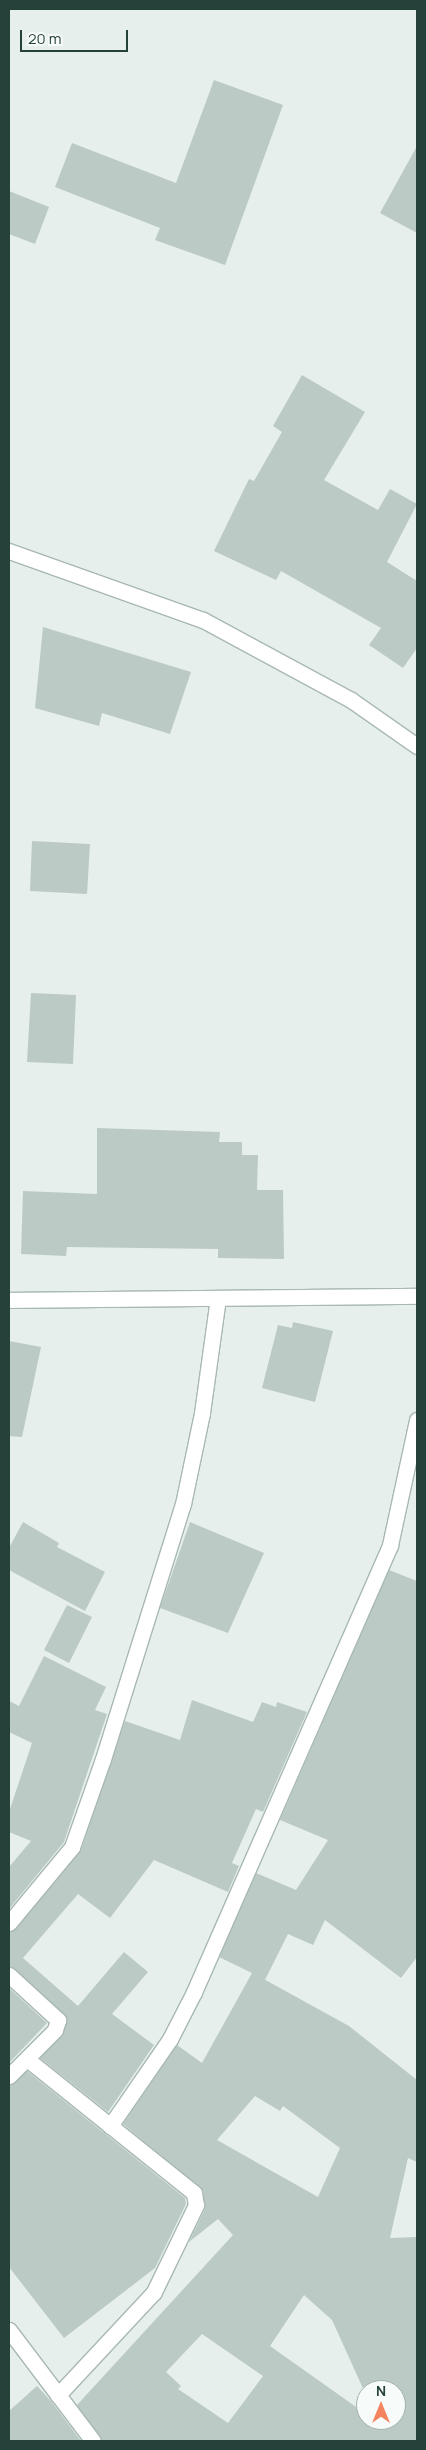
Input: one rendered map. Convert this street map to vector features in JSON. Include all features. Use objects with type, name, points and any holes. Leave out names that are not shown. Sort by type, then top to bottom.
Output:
[{"type":"street","points":[[9,552],[203,620],[351,700],[417,746]]},
{"type":"street","points":[[9,1300],[417,1296]]},
{"type":"street","points":[[9,1923],[72,1847],[103,1759],[183,1504],[202,1413],[218,1298]]},
{"type":"street","points":[[110,2126],[170,2039],[194,1992],[390,1545],[417,1420]]},
{"type":"street","points":[[9,1975],[58,2020],[55,2030],[9,2076]]},
{"type":"street","points":[[27,2059],[194,2193],[196,2205],[154,2292],[58,2395]]},
{"type":"street","points":[[9,2330],[93,2441]]},
{"type":"building","points":[[214,80],[283,105],[225,265],[155,240],[160,228],[55,187],[72,143],[176,183]]},
{"type":"building","points":[[417,146],[417,233],[380,213]]},
{"type":"building","points":[[9,191],[49,207],[35,244],[9,234]]},
{"type":"building","points":[[302,375],[365,412],[324,480],[378,510],[390,489],[417,504],[387,562],[417,581],[417,648],[403,668],[369,645],[381,628],[281,571],[276,580],[214,551],[249,479],[254,481],[282,432],[273,426]]},
{"type":"building","points":[[43,627],[191,672],[170,734],[102,713],[99,726],[35,708]]},
{"type":"building","points":[[32,841],[90,844],[87,894],[30,891]]},
{"type":"building","points":[[31,993],[76,995],[73,1064],[27,1062]]},
{"type":"building","points":[[97,1128],[220,1132],[219,1142],[242,1142],[242,1155],[258,1155],[257,1190],[283,1190],[284,1259],[218,1258],[218,1249],[67,1247],[66,1256],[21,1254],[23,1191],[97,1194]]},
{"type":"building","points":[[293,1322],[333,1331],[315,1402],[262,1388],[278,1325],[292,1328]]},
{"type":"building","points":[[9,1341],[41,1347],[22,1437],[9,1436]]},
{"type":"building","points":[[23,1522],[59,1543],[57,1547],[105,1572],[85,1611],[9,1570],[9,1548]]},
{"type":"building","points":[[190,1522],[264,1553],[228,1633],[160,1608]]},
{"type":"building","points":[[389,1570],[417,1581],[417,1957],[401,1978],[325,1920],[313,1945],[288,1934],[265,1980],[349,2026],[417,2080],[417,2162],[408,2158],[390,2238],[417,2237],[417,2441],[102,2441],[77,2405],[233,2235],[218,2219],[189,2242],[205,2209],[203,2191],[123,2124],[177,2045],[202,2063],[252,1973],[219,1957],[256,1873],[296,1890],[328,1840],[280,1820]],"holes":[[[255,2096],[280,2111],[283,2106],[340,2148],[318,2197],[217,2140]],[[304,2295],[332,2320],[359,2380],[406,2380],[406,2430],[356,2430],[356,2407],[270,2346]],[[202,2334],[263,2376],[228,2423],[178,2389],[181,2386],[166,2372]]]},
{"type":"building","points":[[67,1605],[92,1617],[69,1663],[44,1650]]},
{"type":"building","points":[[44,1656],[106,1687],[95,1710],[107,1714],[64,1842],[9,1909],[9,1867],[31,1841],[9,1832],[9,1812],[32,1743],[9,1732],[9,1701],[19,1706]]},
{"type":"building","points":[[192,1700],[253,1722],[262,1702],[276,1707],[277,1702],[307,1712],[263,1812],[256,1809],[232,1863],[239,1866],[228,1892],[154,1860],[110,1918],[78,1894],[23,1958],[78,2006],[124,1952],[148,1972],[112,2014],[154,2045],[108,2112],[40,2058],[62,2036],[67,2018],[9,1966],[9,1932],[81,1850],[125,1721],[180,1740]]},
{"type":"building","points":[[9,1988],[47,2023],[9,2063]]},
{"type":"building","points":[[27,2071],[185,2198],[186,2204],[155,2268],[64,2338],[9,2267],[9,2085]]},
{"type":"building","points":[[37,2386],[51,2401],[81,2441],[9,2441],[9,2411]]}]
